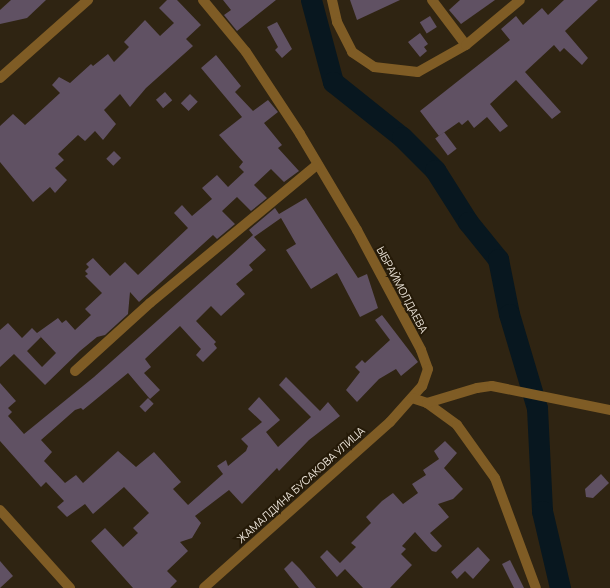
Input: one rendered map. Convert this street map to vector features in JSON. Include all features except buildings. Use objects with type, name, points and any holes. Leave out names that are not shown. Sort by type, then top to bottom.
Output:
[{"type":"street","points":[[0,78],[88,0]]},
{"type":"street","name":"ЫБРАЙМОЛДАЕВА","points":[[203,0],[246,52],[300,134],[317,165],[357,230],[426,360],[426,376],[412,398]]},
{"type":"street","points":[[332,0],[337,22],[352,52],[374,67],[418,72],[466,45],[520,0]]},
{"type":"street","points":[[432,0],[466,45]]},
{"type":"street","points":[[75,371],[156,298],[317,165]]},
{"type":"street","points":[[427,403],[476,388],[492,386],[610,410]]},
{"type":"street","points":[[412,398],[427,403],[457,425],[496,478],[536,588]]},
{"type":"street","name":"ЖАМАЛДИНА БУСАКОВА УЛИЦА","points":[[204,588],[390,422],[412,398]]},
{"type":"street","points":[[0,510],[70,588]]},
{"type":"waterway","points":[[311,0],[333,82],[402,137],[435,170],[468,222],[498,259],[509,314],[537,408],[542,511],[560,588]]}]
